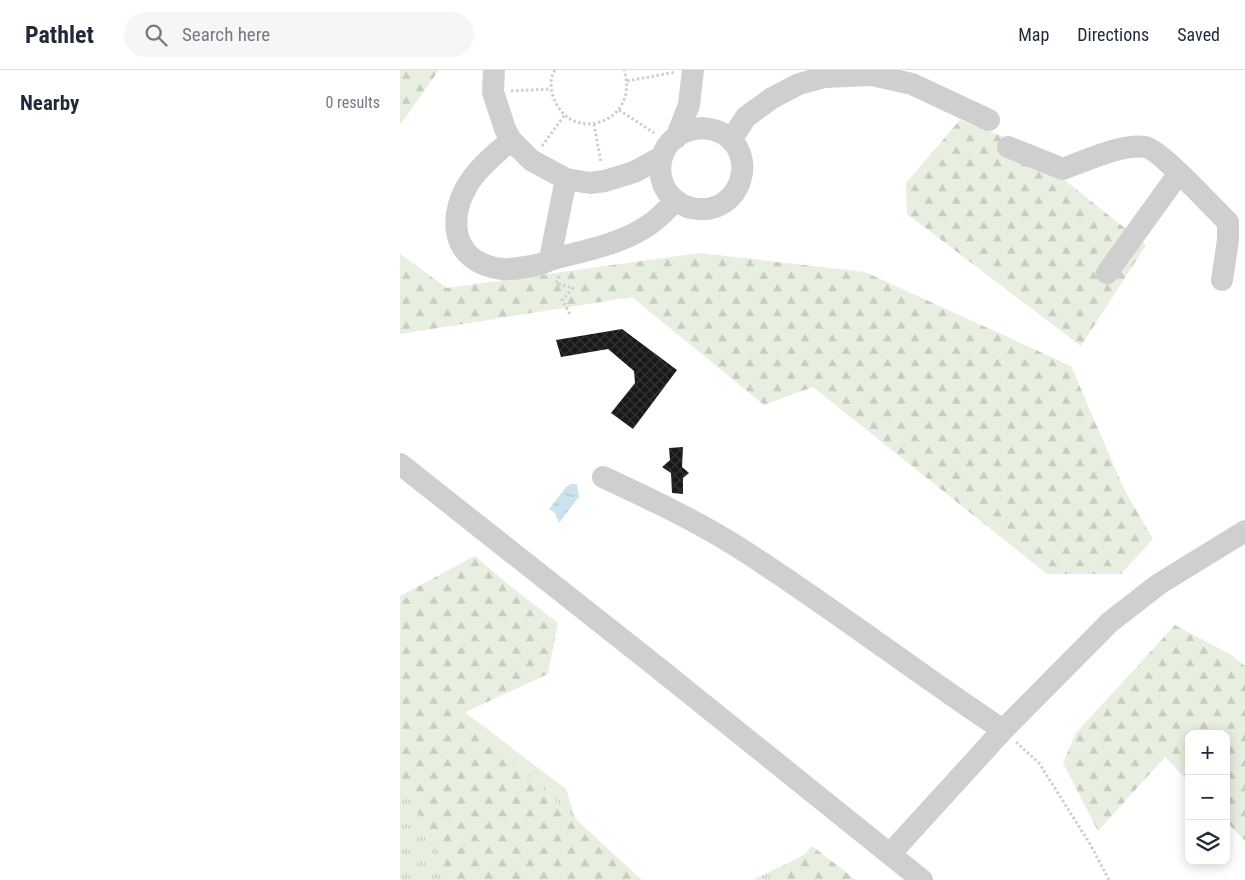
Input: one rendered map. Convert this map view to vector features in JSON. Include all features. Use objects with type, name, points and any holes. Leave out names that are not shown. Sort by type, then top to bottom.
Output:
[{"type":"street","points":[[493,81],[505,129],[512,140],[531,160],[566,179],[590,183],[634,172],[668,146],[687,131],[702,128],[718,131],[731,140],[740,154],[743,170],[739,185],[730,198],[717,207],[701,210],[686,207],[675,201],[664,184],[668,146],[689,105],[693,70]]},
{"type":"street","points":[[731,140],[746,117],[772,98],[799,84],[825,77],[872,76],[912,84],[989,120]]},
{"type":"street","points":[[512,140],[487,161],[466,189],[460,205],[456,226],[460,246],[471,258],[488,266],[504,270],[546,262],[605,246],[630,235],[652,222],[675,201]]},
{"type":"street","points":[[1008,147],[1063,169],[1119,149],[1145,146],[1179,173],[1228,222],[1228,240],[1222,280]]},
{"type":"street","points":[[1107,273],[1179,173]]},
{"type":"street","points":[[546,262],[566,179]]},
{"type":"street","points":[[400,464],[922,880]]},
{"type":"street","points":[[603,478],[665,507],[740,548],[825,605],[948,694],[1002,730]]},
{"type":"street","points":[[890,854],[1002,730],[1110,622],[1159,584],[1245,532]]},
{"type":"path","points":[[555,70],[552,75],[550,89],[555,104],[564,116],[579,123],[594,124],[608,119],[619,110],[626,96],[627,81],[624,70]]},
{"type":"path","points":[[627,81],[684,70]]},
{"type":"path","points":[[493,81],[550,89]]},
{"type":"path","points":[[619,110],[668,146]]},
{"type":"path","points":[[531,160],[564,116]]},
{"type":"path","points":[[594,124],[604,181]]},
{"type":"path","points":[[546,262],[561,272],[556,283],[573,288],[562,300],[571,316]]},
{"type":"path","points":[[1002,730],[1039,763],[1090,844],[1109,880]]},
{"type":"green space","points":[[400,70],[439,70],[400,125]]},
{"type":"green space","points":[[960,120],[1017,142],[1146,245],[1081,346],[907,214],[906,183]]},
{"type":"green space","points":[[700,253],[865,272],[1071,366],[1124,489],[1153,539],[1121,574],[1047,574],[813,387],[764,405],[632,297],[400,334],[400,254],[447,288]]},
{"type":"green space","points":[[475,556],[558,623],[548,674],[461,714],[642,880],[448,880],[400,769],[400,596]]},
{"type":"green space","points":[[1175,625],[1233,656],[1245,666],[1245,841],[1230,825],[1230,730],[1185,730],[1185,778],[1165,757],[1098,831],[1063,763],[1076,733]]},
{"type":"green space","points":[[405,667],[566,789],[595,880],[400,880],[400,669]]},
{"type":"green space","points":[[812,846],[856,880],[783,880]]},
{"type":"green space","points":[[804,855],[829,880],[753,880]]},
{"type":"water","points":[[571,484],[577,484],[579,497],[559,523],[555,513],[549,509],[566,487]]},
{"type":"building","points":[[622,329],[677,370],[633,429],[611,413],[635,383],[634,371],[608,349],[561,357],[556,340]]},
{"type":"building","points":[[683,447],[682,467],[689,473],[683,478],[683,494],[672,493],[671,473],[662,467],[670,460],[669,448]]}]
